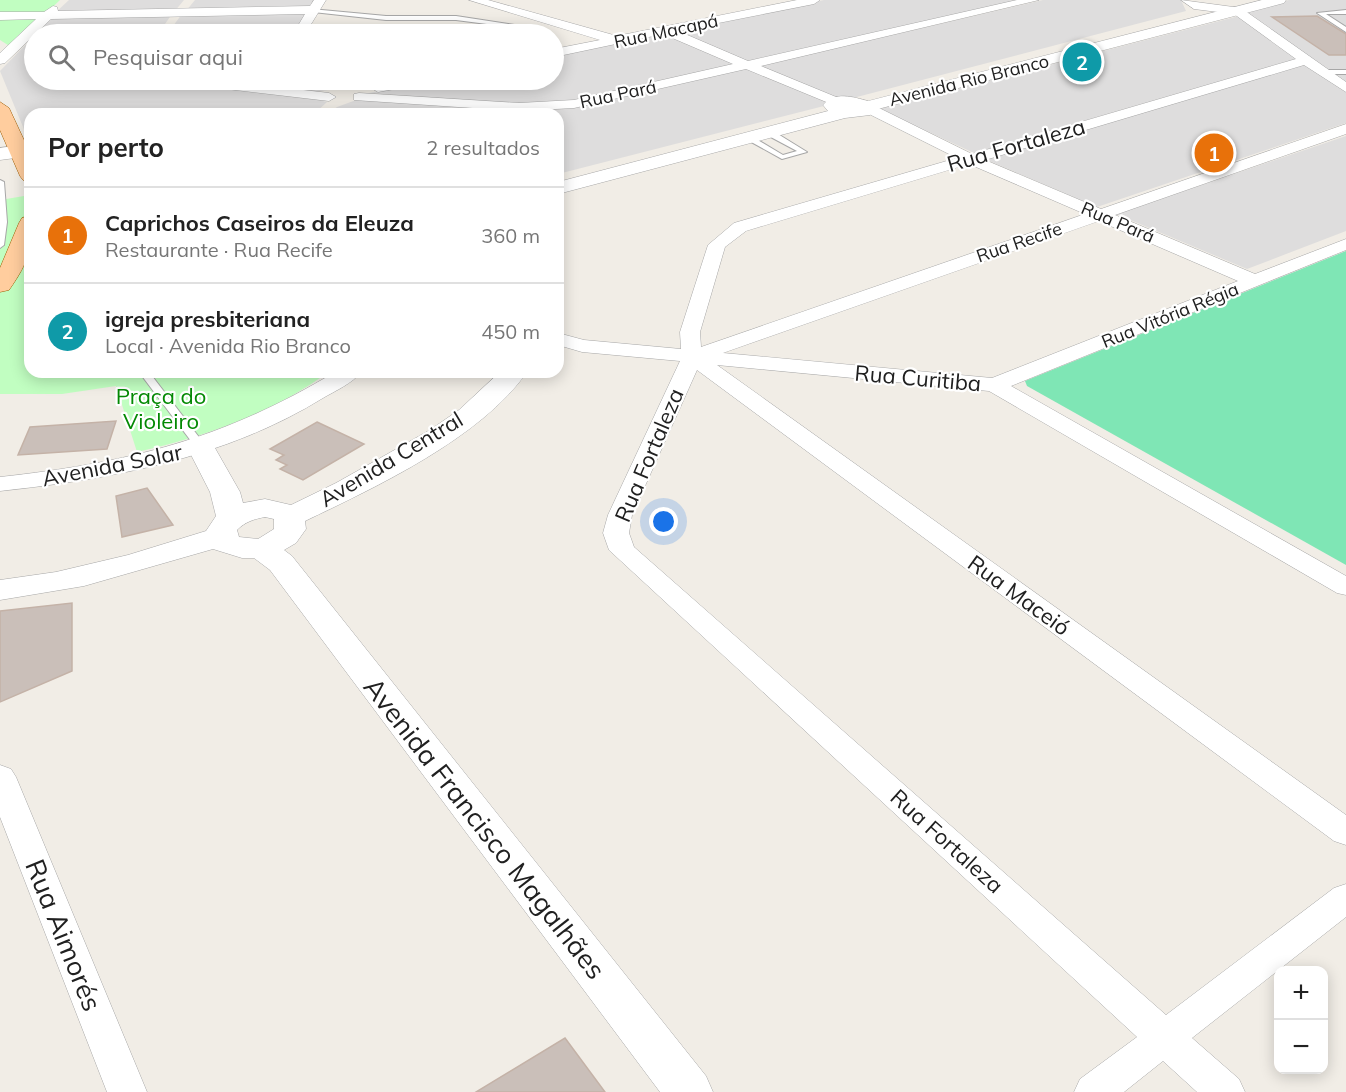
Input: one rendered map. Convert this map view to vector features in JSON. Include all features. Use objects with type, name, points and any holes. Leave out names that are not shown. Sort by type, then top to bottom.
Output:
[{"type":"main road","points":[[0,108],[16,152],[24,166]]},
{"type":"main road","points":[[0,285],[11,270],[24,238]]},
{"type":"street","points":[[37,24],[64,0]]},
{"type":"street","points":[[169,24],[189,0]]},
{"type":"street","points":[[474,0],[560,24]]},
{"type":"street","points":[[737,0],[744,15]]},
{"type":"street","name":"Rua Macapá","points":[[564,51],[814,0]]},
{"type":"street","name":"Rua Pará","points":[[274,90],[548,107],[574,104],[1033,0]]},
{"type":"street","name":"Avenida Rio Branco","points":[[564,178],[858,110],[1190,5],[1212,8],[1279,0]]},
{"type":"street","points":[[0,16],[178,12],[316,5]]},
{"type":"street","points":[[305,24],[316,5]]},
{"type":"street","points":[[1241,5],[1306,60],[1346,88]]},
{"type":"street","name":"Avenida Rio Branco","points":[[564,186],[858,110],[1241,5]]},
{"type":"street","points":[[564,25],[618,40]]},
{"type":"street","name":"Rua Pará","points":[[666,31],[858,110],[1255,281]]},
{"type":"street","points":[[0,60],[5,50],[24,35]]},
{"type":"street","name":"Rua Fortaleza","points":[[1226,1092],[622,550],[616,533],[620,515],[692,357],[690,332],[717,245],[740,227],[972,161],[1306,60]]},
{"type":"street","points":[[348,96],[376,90]]},
{"type":"street","name":"Rua Recife","points":[[692,357],[1346,129]]},
{"type":"street","name":"Rua Vitória Régia","points":[[994,385],[1346,244]]},
{"type":"street","name":"Rua Curitiba","points":[[564,341],[582,346],[994,385],[1346,587]]},
{"type":"street","name":"Rua Curitiba","points":[[564,348],[582,346]]},
{"type":"street","name":"Rua Maceió","points":[[692,357],[1346,832]]},
{"type":"street","name":"Avenida Solar","points":[[0,484],[72,477],[144,463],[201,447],[305,400],[340,378]]},
{"type":"street","name":"Avenida Central","points":[[277,542],[342,492],[438,437],[502,387],[509,378]]},
{"type":"street","points":[[0,590],[21,588],[140,563],[233,514],[275,510],[277,542],[234,547],[225,543],[233,514],[201,447]]},
{"type":"street","name":"Avenida Francisco Magalhães","points":[[277,542],[689,1092]]},
{"type":"street","name":"Rua Aimorés","points":[[0,777],[127,1092]]},
{"type":"street","points":[[1094,1092],[1346,898]]},
{"type":"lane","points":[[316,5],[386,18],[473,19],[505,24]]},
{"type":"lane","points":[[1346,12],[1320,13],[1346,30]]},
{"type":"lane","points":[[1328,75],[1346,72]]},
{"type":"lane","points":[[1328,75],[1346,77]]},
{"type":"lane","points":[[748,138],[782,158],[803,152],[770,133]]},
{"type":"lane","points":[[0,182],[2,225],[0,245]]},
{"type":"lane","points":[[149,378],[201,447]]},
{"type":"shaded area","points":[[69,0],[184,0],[174,12],[55,13]]},
{"type":"shaded area","points":[[195,0],[314,0],[308,9],[186,11]]},
{"type":"shaded area","points":[[824,0],[1023,0],[749,63],[674,32]]},
{"type":"shaded area","points":[[1043,0],[1181,0],[1186,11],[853,98],[835,98],[759,66]]},
{"type":"shaded area","points":[[1289,0],[1346,0],[1346,82],[1244,11]]},
{"type":"shaded area","points":[[307,12],[300,24],[174,24],[182,14]]},
{"type":"shaded area","points":[[172,14],[165,24],[46,24],[54,16]]},
{"type":"shaded area","points":[[1239,16],[1297,59],[974,153],[879,109]]},
{"type":"shaded area","points":[[665,33],[740,65],[573,102],[522,105],[369,93],[384,90],[564,90],[564,54]]},
{"type":"shaded area","points":[[24,46],[24,90],[255,90],[304,96],[327,102],[320,108],[24,108],[24,129],[0,71]]},
{"type":"shaded area","points":[[1307,63],[1346,91],[1346,123],[1097,207],[982,158]]},
{"type":"shaded area","points":[[747,68],[827,101],[824,106],[564,172],[564,108],[551,108]]},
{"type":"shaded area","points":[[294,90],[329,90],[311,92]]},
{"type":"shaded area","points":[[359,99],[527,108],[336,108]]},
{"type":"shaded area","points":[[1346,136],[1346,231],[1247,269],[1116,214]]},
{"type":"green space","points":[[0,0],[60,0],[35,24],[24,24],[24,35],[11,47],[0,40]]},
{"type":"green space","name":"Praça do Violeiro","points":[[24,196],[24,378],[320,378],[285,400],[237,422],[187,439],[137,452],[116,386],[62,394],[0,394],[0,200]]},
{"type":"green space","points":[[1346,251],[1346,565],[1027,386],[1025,381]]},
{"type":"building","points":[[1317,16],[1346,34],[1346,55],[1329,55],[1272,17]]},
{"type":"building","points":[[116,421],[107,449],[18,455],[30,427]]},
{"type":"building","points":[[317,422],[364,444],[303,480],[280,469],[287,465],[276,460],[284,455],[270,449]]},
{"type":"building","points":[[147,488],[173,525],[122,537],[116,496]]},
{"type":"building","points":[[72,603],[72,671],[0,702],[0,611]]},
{"type":"building","points":[[565,1038],[605,1092],[476,1092]]},
{"type":"place","name":"igreja presbiteriana","points":[[1082,62]]},
{"type":"place","name":"Caprichos Caseiros da Eleuza","points":[[1214,153]]}]
